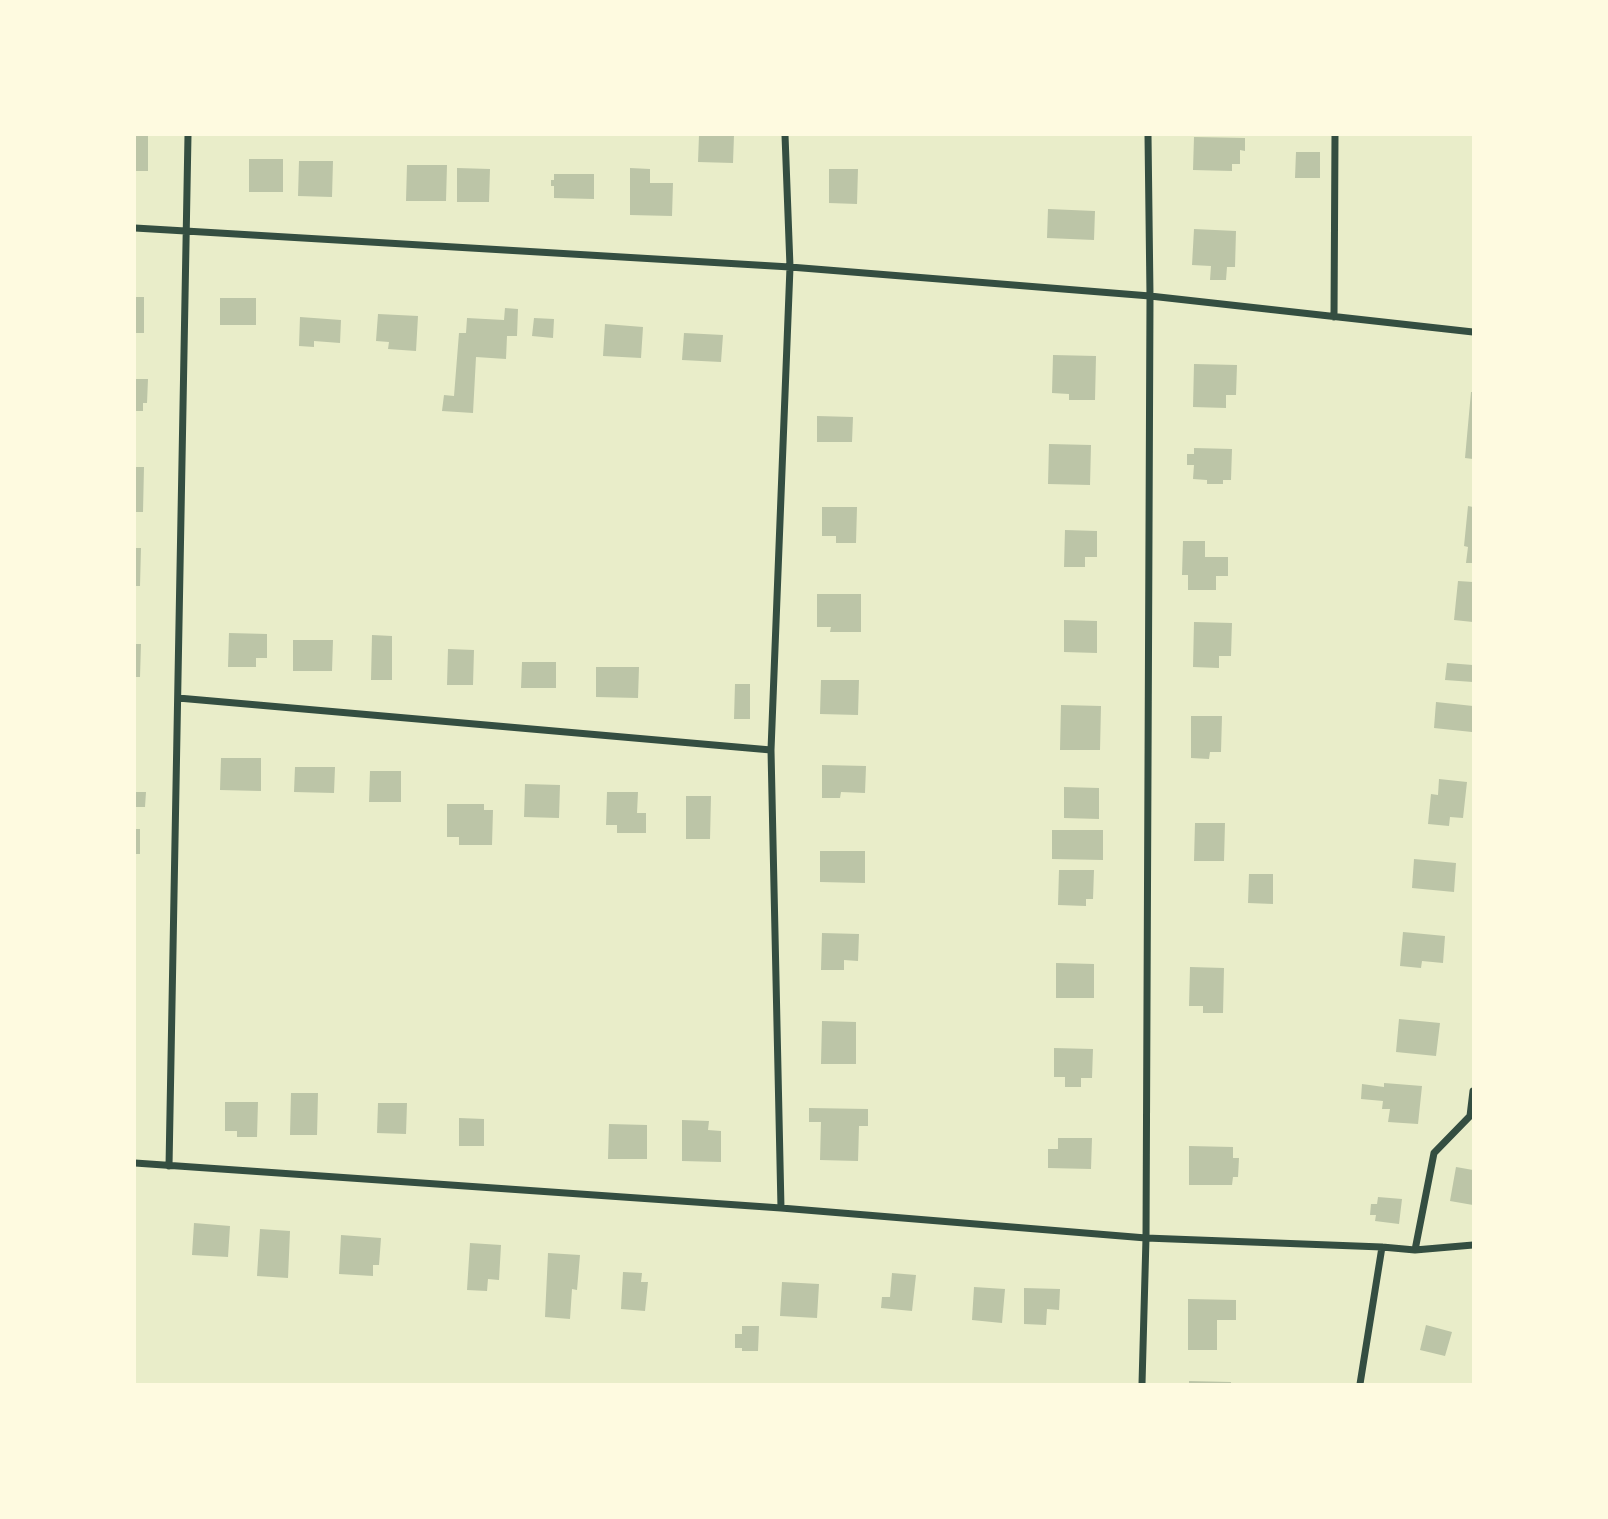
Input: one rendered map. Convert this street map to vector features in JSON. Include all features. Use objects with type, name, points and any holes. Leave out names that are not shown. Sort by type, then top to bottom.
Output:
[{"type":"street","points":[[169,1166],[188,135]]},
{"type":"street","points":[[781,1208],[771,750],[790,267],[785,135]]},
{"type":"street","points":[[1142,1384],[1146,1238],[1150,296],[1148,135]]},
{"type":"street","points":[[1334,317],[1335,135]]},
{"type":"street","points":[[135,228],[790,267],[1150,296],[1473,332]]},
{"type":"street","points":[[178,698],[771,750]]},
{"type":"street","points":[[1415,1250],[1434,1153],[1470,1116],[1473,1091]]},
{"type":"street","points":[[135,1163],[781,1208],[1146,1238],[1415,1250],[1473,1245]]},
{"type":"street","points":[[1360,1384],[1382,1247]]},
{"type":"building","points":[[135,135],[148,135],[148,171],[135,171]]},
{"type":"building","points":[[699,135],[734,135],[733,163],[698,162]]},
{"type":"building","points":[[1194,137],[1245,138],[1245,151],[1240,150],[1240,164],[1232,164],[1232,171],[1193,170]]},
{"type":"building","points":[[1296,152],[1320,152],[1320,178],[1295,178]]},
{"type":"building","points":[[249,159],[283,159],[283,192],[249,192]]},
{"type":"building","points":[[299,161],[333,161],[332,197],[298,196]]},
{"type":"building","points":[[407,165],[447,165],[446,201],[406,201]]},
{"type":"building","points":[[457,168],[490,169],[489,202],[457,202]]},
{"type":"building","points":[[630,168],[650,169],[650,183],[673,183],[672,216],[630,215]]},
{"type":"building","points":[[829,169],[858,169],[857,204],[829,203]]},
{"type":"building","points":[[554,174],[594,174],[594,199],[554,198],[551,180],[554,180]]},
{"type":"building","points":[[1048,209],[1095,211],[1094,240],[1047,238]]},
{"type":"building","points":[[1194,229],[1236,231],[1235,267],[1227,267],[1226,280],[1210,280],[1211,266],[1192,265]]},
{"type":"building","points":[[135,297],[144,297],[144,333],[135,333]]},
{"type":"building","points":[[220,298],[256,298],[256,325],[220,325]]},
{"type":"building","points":[[505,308],[518,309],[517,336],[507,336],[506,359],[476,357],[473,413],[442,411],[444,395],[454,396],[459,333],[466,333],[467,318],[504,320]]},
{"type":"building","points":[[378,314],[418,316],[416,351],[388,349],[389,342],[376,341]]},
{"type":"building","points":[[300,317],[341,320],[340,343],[314,341],[314,347],[299,346]]},
{"type":"building","points":[[534,318],[554,319],[553,338],[532,336]]},
{"type":"building","points":[[605,324],[643,327],[641,358],[603,356]]},
{"type":"building","points":[[684,333],[723,335],[721,362],[682,360]]},
{"type":"building","points":[[1053,355],[1096,356],[1095,400],[1069,400],[1069,394],[1052,393]]},
{"type":"building","points":[[1194,364],[1237,365],[1236,395],[1226,395],[1226,408],[1193,407]]},
{"type":"building","points":[[135,379],[148,379],[147,403],[143,403],[143,411],[135,411]]},
{"type":"building","points":[[1473,392],[1473,459],[1465,458]]},
{"type":"building","points":[[817,416],[853,417],[852,442],[817,442]]},
{"type":"building","points":[[1049,444],[1091,445],[1090,485],[1048,484]]},
{"type":"building","points":[[1194,448],[1232,449],[1231,480],[1223,480],[1223,484],[1207,484],[1207,480],[1193,479],[1194,465],[1187,465],[1187,454],[1194,454]]},
{"type":"building","points":[[135,467],[144,467],[143,512],[135,512]]},
{"type":"building","points":[[1468,506],[1473,507],[1473,563],[1466,563],[1468,547],[1464,546]]},
{"type":"building","points":[[822,507],[857,507],[856,543],[836,543],[836,536],[822,536]]},
{"type":"building","points":[[1065,530],[1097,531],[1097,557],[1085,557],[1085,567],[1064,567]]},
{"type":"building","points":[[1183,541],[1205,541],[1205,557],[1228,557],[1228,576],[1216,576],[1216,590],[1188,590],[1188,575],[1182,575]]},
{"type":"building","points":[[135,548],[141,548],[140,586],[135,586]]},
{"type":"building","points":[[1458,581],[1473,582],[1473,622],[1454,620]]},
{"type":"building","points":[[817,594],[861,594],[861,632],[830,632],[831,627],[817,627]]},
{"type":"building","points":[[1064,620],[1097,621],[1097,653],[1064,652]]},
{"type":"building","points":[[1194,622],[1232,623],[1231,656],[1219,656],[1219,668],[1193,667]]},
{"type":"building","points":[[229,633],[267,634],[267,658],[256,658],[256,667],[228,667]]},
{"type":"building","points":[[372,635],[392,636],[392,680],[371,680]]},
{"type":"building","points":[[293,640],[333,640],[332,671],[293,671]]},
{"type":"building","points":[[135,644],[141,644],[140,677],[135,677]]},
{"type":"building","points":[[448,649],[474,650],[473,685],[447,685]]},
{"type":"building","points":[[522,662],[556,662],[556,688],[521,688]]},
{"type":"building","points":[[1447,663],[1473,665],[1473,682],[1445,680]]},
{"type":"building","points":[[596,667],[639,667],[638,698],[596,697]]},
{"type":"building","points":[[821,680],[859,680],[858,715],[820,714]]},
{"type":"building","points":[[735,684],[750,684],[750,719],[734,719]]},
{"type":"building","points":[[1436,702],[1473,706],[1472,732],[1434,728]]},
{"type":"building","points":[[1061,705],[1101,706],[1100,750],[1060,750]]},
{"type":"building","points":[[1191,716],[1222,716],[1221,752],[1210,752],[1209,759],[1191,758]]},
{"type":"building","points":[[221,758],[261,758],[261,791],[220,790]]},
{"type":"building","points":[[822,765],[866,766],[865,793],[841,792],[840,798],[822,798]]},
{"type":"building","points":[[295,767],[335,767],[334,793],[294,792]]},
{"type":"building","points":[[370,771],[401,771],[401,802],[369,802]]},
{"type":"building","points":[[1439,779],[1467,782],[1463,818],[1450,817],[1449,826],[1428,824],[1431,794],[1438,795]]},
{"type":"building","points":[[525,784],[560,785],[559,818],[524,817]]},
{"type":"building","points":[[1064,787],[1099,788],[1099,819],[1064,818]]},
{"type":"building","points":[[135,792],[146,792],[145,807],[135,807]]},
{"type":"building","points":[[607,792],[638,792],[637,813],[646,813],[646,833],[617,833],[617,825],[606,825]]},
{"type":"building","points":[[686,796],[711,796],[710,839],[686,839]]},
{"type":"building","points":[[447,804],[484,804],[484,810],[493,810],[492,845],[459,845],[459,837],[447,837]]},
{"type":"building","points":[[1195,823],[1225,823],[1224,861],[1194,861]]},
{"type":"building","points":[[135,829],[140,829],[140,854],[135,854]]},
{"type":"building","points":[[1052,830],[1103,830],[1103,860],[1052,859]]},
{"type":"building","points":[[820,851],[865,851],[865,883],[820,882]]},
{"type":"building","points":[[1414,859],[1456,863],[1454,892],[1412,888]]},
{"type":"building","points":[[1059,870],[1094,870],[1093,899],[1086,899],[1086,906],[1058,905]]},
{"type":"building","points":[[1249,874],[1273,874],[1273,904],[1248,903]]},
{"type":"building","points":[[1403,932],[1445,936],[1443,963],[1422,961],[1421,968],[1400,966]]},
{"type":"building","points":[[822,933],[859,934],[858,961],[844,960],[844,970],[821,970]]},
{"type":"building","points":[[1056,963],[1094,964],[1094,998],[1056,998]]},
{"type":"building","points":[[1190,967],[1224,968],[1223,1013],[1203,1013],[1203,1006],[1189,1006]]},
{"type":"building","points":[[1399,1019],[1440,1023],[1436,1056],[1396,1052]]},
{"type":"building","points":[[822,1021],[856,1022],[856,1064],[821,1064]]},
{"type":"building","points":[[1054,1048],[1093,1049],[1092,1078],[1081,1078],[1081,1087],[1065,1087],[1065,1077],[1054,1077]]},
{"type":"building","points":[[1384,1083],[1422,1086],[1418,1124],[1388,1122],[1390,1109],[1382,1109],[1383,1101],[1361,1099],[1362,1084],[1384,1087]]},
{"type":"building","points":[[291,1093],[318,1093],[317,1135],[290,1135]]},
{"type":"building","points":[[225,1102],[258,1102],[257,1137],[237,1137],[237,1131],[225,1131]]},
{"type":"building","points":[[378,1103],[407,1103],[406,1134],[377,1133]]},
{"type":"building","points":[[809,1108],[868,1109],[868,1126],[859,1126],[858,1161],[820,1160],[821,1122],[809,1122]]},
{"type":"building","points":[[459,1118],[484,1119],[484,1146],[459,1146]]},
{"type":"building","points":[[682,1120],[709,1121],[708,1130],[721,1131],[721,1162],[682,1161]]},
{"type":"building","points":[[609,1124],[647,1125],[647,1159],[608,1159]]},
{"type":"building","points":[[1058,1138],[1092,1138],[1091,1169],[1048,1168],[1048,1149],[1058,1149]]},
{"type":"building","points":[[1189,1146],[1233,1147],[1233,1158],[1239,1158],[1238,1177],[1233,1177],[1232,1185],[1189,1185]]},
{"type":"building","points":[[1456,1167],[1473,1170],[1473,1205],[1450,1201]]},
{"type":"building","points":[[1378,1197],[1402,1199],[1399,1224],[1375,1221],[1376,1215],[1370,1215],[1371,1204],[1377,1204]]},
{"type":"building","points":[[194,1223],[230,1226],[228,1257],[192,1255]]},
{"type":"building","points":[[260,1229],[290,1231],[288,1278],[257,1276]]},
{"type":"building","points":[[341,1235],[381,1238],[379,1265],[373,1265],[373,1276],[339,1274]]},
{"type":"building","points":[[470,1243],[501,1245],[499,1280],[488,1279],[487,1291],[467,1290]]},
{"type":"building","points":[[548,1253],[580,1255],[577,1290],[572,1289],[570,1319],[545,1317]]},
{"type":"building","points":[[623,1272],[642,1273],[641,1282],[648,1282],[645,1311],[621,1309]]},
{"type":"building","points":[[892,1273],[916,1275],[912,1311],[881,1308],[882,1297],[890,1297]]},
{"type":"building","points":[[782,1282],[819,1284],[817,1318],[780,1316]]},
{"type":"building","points":[[974,1287],[1005,1289],[1002,1323],[972,1320]]},
{"type":"building","points":[[1024,1288],[1060,1289],[1059,1310],[1047,1309],[1046,1325],[1024,1324]]},
{"type":"building","points":[[1188,1299],[1236,1300],[1236,1320],[1217,1320],[1217,1350],[1188,1350]]},
{"type":"building","points":[[1426,1325],[1452,1332],[1445,1356],[1420,1350]]},
{"type":"building","points":[[742,1326],[759,1326],[758,1351],[735,1348],[735,1334],[742,1334]]},
{"type":"building","points":[[1189,1381],[1231,1382],[1231,1384],[1189,1384]]}]
